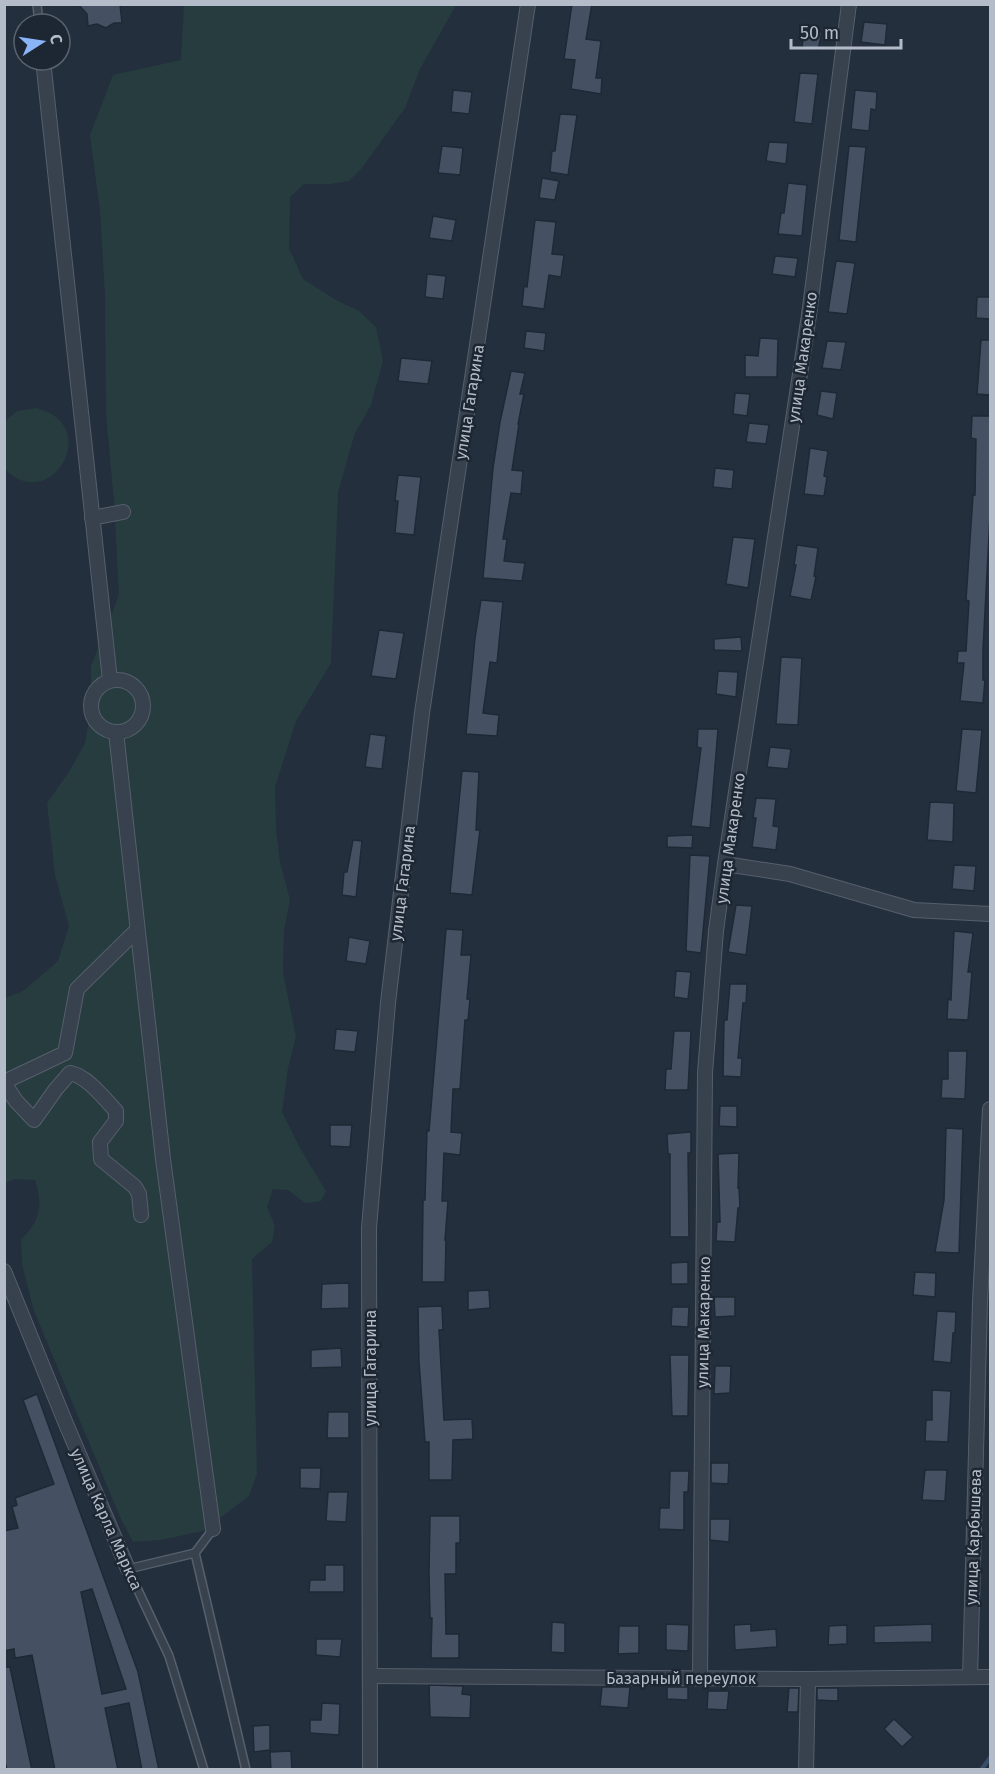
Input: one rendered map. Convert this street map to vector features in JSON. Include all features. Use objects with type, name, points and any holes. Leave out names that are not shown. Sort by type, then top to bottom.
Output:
[{"type":"street","name":"улица Гагарина","points":[[370,1770],[369,1228],[388,1003],[422,713],[528,4]]},
{"type":"street","name":"улица Макаренко","points":[[700,1678],[705,1073],[716,931],[809,315],[849,4]]},
{"type":"street","points":[[44,72],[110,680]]},
{"type":"street","points":[[55,312],[70,310]]},
{"type":"street","points":[[69,441],[84,440]]},
{"type":"street","points":[[92,518],[123,512]]},
{"type":"street","points":[[123,679],[135,685],[142,696],[144,709],[139,722],[129,730],[116,732],[106,730],[98,724],[90,706],[92,696],[99,686],[110,680],[123,679]]},
{"type":"street","points":[[116,732],[163,1159],[213,1529]]},
{"type":"street","points":[[725,864],[790,874],[914,910],[990,914]]},
{"type":"street","points":[[137,930],[77,989],[65,1053],[4,1082],[16,1101],[34,1120],[70,1074],[77,1075],[102,1096],[116,1111],[116,1121],[100,1142],[101,1159],[135,1187],[139,1194],[141,1215]]},
{"type":"street","name":"улица Карбышева","points":[[970,1677],[980,1313],[988,1212],[990,1109]]},
{"type":"street","name":"улица Карла Маркса","points":[[4,1271],[128,1569]]},
{"type":"street","name":"Базарный переулок","points":[[371,1676],[808,1679],[990,1677]]},
{"type":"street","points":[[806,1770],[808,1679]]},
{"type":"lane","points":[[128,1569],[195,1553],[213,1529]]},
{"type":"lane","points":[[195,1553],[246,1770]]},
{"type":"lane","name":"улица Карла Маркса","points":[[128,1569],[169,1656],[204,1770]]},
{"type":"green space","points":[[184,5],[456,5],[420,69],[405,108],[362,168],[349,181],[304,184],[290,197],[289,248],[303,279],[336,300],[359,311],[376,327],[383,361],[371,405],[355,433],[338,492],[331,663],[296,721],[275,787],[280,862],[290,900],[284,930],[283,972],[296,1037],[288,1068],[282,1112],[301,1150],[326,1191],[321,1201],[305,1203],[288,1190],[273,1189],[267,1207],[275,1226],[272,1242],[252,1259],[257,1474],[249,1496],[203,1531],[161,1540],[133,1542],[121,1519],[34,1311],[22,1264],[21,1240],[36,1219],[39,1197],[35,1180],[15,1179],[5,1183],[5,998],[23,991],[58,961],[69,926],[55,875],[47,803],[69,772],[85,743],[91,709],[91,666],[119,595],[106,413],[105,295],[100,211],[90,135],[113,75],[181,60]]},
{"type":"green space","points":[[36,408],[56,417],[67,431],[68,447],[63,462],[53,475],[39,482],[22,481],[5,469],[5,421],[17,411]]},
{"type":"building","points":[[78,4],[120,4],[122,23],[114,23],[106,28],[97,24],[88,26],[87,14]]},
{"type":"building","points":[[572,4],[592,4],[586,39],[601,41],[596,78],[602,78],[601,94],[571,89],[575,60],[564,59]]},
{"type":"building","points":[[864,22],[887,24],[885,45],[861,42]]},
{"type":"building","points":[[804,30],[822,32],[818,50],[802,47]]},
{"type":"building","points":[[800,73],[818,74],[812,124],[794,122]]},
{"type":"building","points":[[453,90],[472,92],[469,114],[451,112]]},
{"type":"building","points":[[855,90],[877,92],[876,110],[871,109],[869,131],[851,129]]},
{"type":"building","points":[[560,114],[577,115],[568,175],[550,172]]},
{"type":"building","points":[[769,142],[788,143],[786,164],[766,161]]},
{"type":"building","points":[[442,146],[463,148],[460,175],[438,173]]},
{"type":"building","points":[[849,146],[866,147],[856,242],[839,240]]},
{"type":"building","points":[[542,178],[559,181],[555,200],[539,198]]},
{"type":"building","points":[[788,183],[807,185],[802,236],[778,234],[781,213],[784,213]]},
{"type":"building","points":[[433,216],[456,220],[452,241],[429,238]]},
{"type":"building","points":[[535,220],[556,222],[552,254],[564,255],[561,277],[549,275],[544,309],[522,306],[524,286],[527,287]]},
{"type":"building","points":[[775,256],[798,258],[795,277],[772,274]]},
{"type":"building","points":[[836,261],[855,263],[847,314],[828,312]]},
{"type":"building","points":[[427,274],[446,276],[443,299],[425,297]]},
{"type":"building","points":[[977,297],[990,297],[990,319],[976,318]]},
{"type":"building","points":[[526,331],[546,333],[544,351],[524,348]]},
{"type":"building","points":[[760,338],[778,339],[777,377],[745,377],[745,355],[758,356]]},
{"type":"building","points":[[981,340],[990,340],[990,395],[977,394]]},
{"type":"building","points":[[827,341],[846,342],[841,370],[822,368]]},
{"type":"building","points":[[401,358],[432,361],[428,384],[398,381]]},
{"type":"building","points":[[511,371],[525,373],[520,394],[524,394],[512,470],[523,471],[521,494],[511,493],[503,539],[507,539],[504,561],[525,563],[522,581],[483,578],[493,468]]},
{"type":"building","points":[[821,391],[837,393],[833,419],[817,415]]},
{"type":"building","points":[[735,393],[750,394],[747,416],[733,414]]},
{"type":"building","points":[[972,416],[990,416],[990,516],[983,650],[983,680],[985,680],[983,703],[960,701],[964,663],[957,663],[958,651],[966,651],[969,601],[966,600],[973,495],[975,495],[976,439],[971,438]]},
{"type":"building","points":[[749,423],[769,425],[766,444],[746,442]]},
{"type":"building","points":[[810,448],[828,451],[824,496],[804,494]]},
{"type":"building","points":[[715,468],[734,470],[732,489],[713,487]]},
{"type":"building","points":[[398,475],[421,477],[414,535],[395,533]]},
{"type":"building","points":[[733,537],[755,539],[748,588],[726,584]]},
{"type":"building","points":[[797,545],[818,548],[814,576],[816,577],[811,600],[790,596]]},
{"type":"building","points":[[481,600],[503,602],[497,663],[490,662],[483,713],[499,715],[497,736],[466,734]]},
{"type":"building","points":[[379,630],[404,633],[396,679],[371,676]]},
{"type":"building","points":[[741,637],[742,651],[714,650],[714,639]]},
{"type":"building","points":[[781,657],[802,658],[798,725],[776,724]]},
{"type":"building","points":[[718,671],[738,672],[736,697],[716,694]]},
{"type":"building","points":[[698,729],[718,729],[710,828],[691,826],[701,748],[697,747]]},
{"type":"building","points":[[962,729],[982,730],[976,793],[956,791]]},
{"type":"building","points":[[370,734],[386,736],[382,769],[365,767]]},
{"type":"building","points":[[770,747],[791,749],[788,769],[767,767]]},
{"type":"building","points":[[462,771],[479,772],[476,830],[480,830],[472,895],[450,893]]},
{"type":"building","points":[[756,798],[776,799],[773,826],[779,827],[776,850],[752,847]]},
{"type":"building","points":[[930,802],[954,803],[953,842],[927,840]]},
{"type":"building","points":[[693,835],[692,848],[667,847],[667,836]]},
{"type":"building","points":[[353,840],[362,841],[356,897],[342,895],[344,872],[347,872]]},
{"type":"building","points":[[690,855],[710,856],[701,953],[686,951]]},
{"type":"building","points":[[954,865],[976,866],[974,891],[952,889]]},
{"type":"building","points":[[736,905],[752,906],[746,955],[728,952]]},
{"type":"building","points":[[446,929],[463,930],[461,955],[471,955],[467,999],[470,999],[468,1020],[465,1020],[460,1089],[453,1089],[451,1132],[462,1133],[460,1155],[444,1153],[442,1201],[448,1201],[445,1282],[422,1282],[427,1130],[429,1131]]},
{"type":"building","points":[[954,931],[973,933],[968,972],[972,972],[968,1020],[947,1019],[948,999],[951,1000]]},
{"type":"building","points":[[349,937],[370,941],[366,964],[346,961]]},
{"type":"building","points":[[676,971],[691,972],[688,999],[674,997]]},
{"type":"building","points":[[730,984],[747,984],[738,1058],[742,1058],[741,1077],[723,1076],[724,1020],[727,1020]]},
{"type":"building","points":[[336,1029],[358,1031],[355,1052],[334,1050]]},
{"type":"building","points":[[674,1031],[691,1031],[688,1090],[665,1090],[666,1069],[671,1069]]},
{"type":"building","points":[[948,1051],[967,1051],[965,1099],[941,1098],[942,1079],[948,1079]]},
{"type":"building","points":[[720,1106],[737,1106],[737,1127],[719,1126]]},
{"type":"building","points":[[330,1125],[352,1125],[350,1147],[330,1146]]},
{"type":"building","points":[[946,1128],[963,1129],[959,1253],[935,1252],[944,1200]]},
{"type":"building","points":[[691,1132],[691,1153],[688,1153],[689,1237],[670,1237],[670,1154],[668,1154],[667,1134]]},
{"type":"building","points":[[739,1153],[740,1208],[738,1208],[735,1242],[716,1241],[717,1222],[720,1222],[718,1154]]},
{"type":"building","points":[[688,1262],[688,1284],[671,1284],[671,1263]]},
{"type":"building","points":[[915,1272],[936,1273],[935,1297],[913,1295]]},
{"type":"building","points":[[349,1283],[349,1308],[321,1309],[322,1284]]},
{"type":"building","points":[[489,1290],[490,1308],[468,1310],[468,1291]]},
{"type":"building","points":[[714,1297],[735,1297],[735,1316],[715,1317]]},
{"type":"building","points":[[442,1306],[443,1330],[439,1330],[444,1420],[472,1419],[473,1439],[453,1440],[452,1480],[429,1480],[429,1442],[425,1442],[419,1362],[418,1307]]},
{"type":"building","points":[[672,1307],[689,1307],[688,1327],[671,1326]]},
{"type":"building","points":[[937,1311],[956,1312],[951,1363],[933,1361]]},
{"type":"building","points":[[341,1348],[342,1367],[311,1368],[311,1350]]},
{"type":"building","points":[[670,1355],[689,1355],[688,1416],[672,1416]]},
{"type":"building","points":[[715,1366],[731,1366],[730,1393],[714,1394]]},
{"type":"building","points":[[932,1390],[951,1391],[948,1442],[925,1441],[926,1420],[932,1420]]},
{"type":"building","points":[[37,1394],[138,1672],[159,1770],[142,1770],[129,1703],[105,1708],[118,1770],[55,1770],[32,1655],[15,1658],[14,1649],[4,1651],[4,1531],[18,1528],[12,1507],[17,1505],[15,1498],[54,1484],[23,1400]],"holes":[[[92,1589],[126,1689],[102,1694],[81,1592]]]},
{"type":"building","points":[[328,1412],[349,1412],[349,1438],[327,1438]]},
{"type":"building","points":[[711,1463],[729,1463],[728,1484],[711,1483]]},
{"type":"building","points":[[300,1468],[321,1468],[320,1489],[300,1488]]},
{"type":"building","points":[[925,1470],[947,1470],[945,1501],[922,1500]]},
{"type":"building","points":[[670,1471],[689,1471],[688,1492],[684,1492],[684,1530],[659,1529],[660,1508],[669,1508]]},
{"type":"building","points":[[328,1492],[348,1492],[346,1522],[326,1521]]},
{"type":"building","points":[[430,1516],[460,1516],[460,1543],[456,1543],[456,1574],[445,1574],[446,1634],[459,1634],[459,1658],[431,1658]]},
{"type":"building","points":[[710,1519],[730,1519],[729,1542],[710,1540]]},
{"type":"building","points":[[325,1565],[344,1565],[344,1592],[309,1592],[310,1580],[325,1580]]},
{"type":"building","points":[[552,1622],[565,1623],[565,1653],[551,1652]]},
{"type":"building","points":[[666,1624],[689,1625],[688,1651],[666,1650]]},
{"type":"building","points":[[751,1624],[751,1631],[776,1629],[777,1647],[735,1650],[734,1625]]},
{"type":"building","points":[[932,1624],[932,1642],[874,1643],[874,1626]]},
{"type":"building","points":[[847,1625],[847,1644],[828,1645],[829,1626]]},
{"type":"building","points":[[619,1626],[639,1626],[639,1653],[618,1654]]},
{"type":"building","points":[[316,1639],[342,1639],[340,1657],[316,1655]]},
{"type":"building","points":[[4,1667],[10,1667],[32,1770],[7,1770],[4,1759]]},
{"type":"building","points":[[429,1685],[463,1686],[462,1694],[471,1695],[470,1718],[430,1717]]},
{"type":"building","points":[[602,1687],[630,1687],[628,1708],[600,1706]]},
{"type":"building","points":[[667,1687],[688,1687],[688,1700],[667,1699]]},
{"type":"building","points":[[789,1688],[799,1688],[798,1712],[787,1712]]},
{"type":"building","points":[[817,1688],[838,1688],[838,1701],[817,1700]]},
{"type":"building","points":[[708,1691],[729,1691],[727,1710],[707,1709]]},
{"type":"building","points":[[322,1703],[340,1704],[339,1735],[310,1733],[310,1720],[321,1720]]},
{"type":"building","points":[[894,1719],[913,1737],[902,1747],[884,1729]]},
{"type":"building","points":[[270,1725],[270,1750],[254,1752],[253,1726]]},
{"type":"building","points":[[291,1751],[292,1770],[271,1770],[270,1752]]},
{"type":"waterway","points":[[981,1770],[990,1758]]}]
